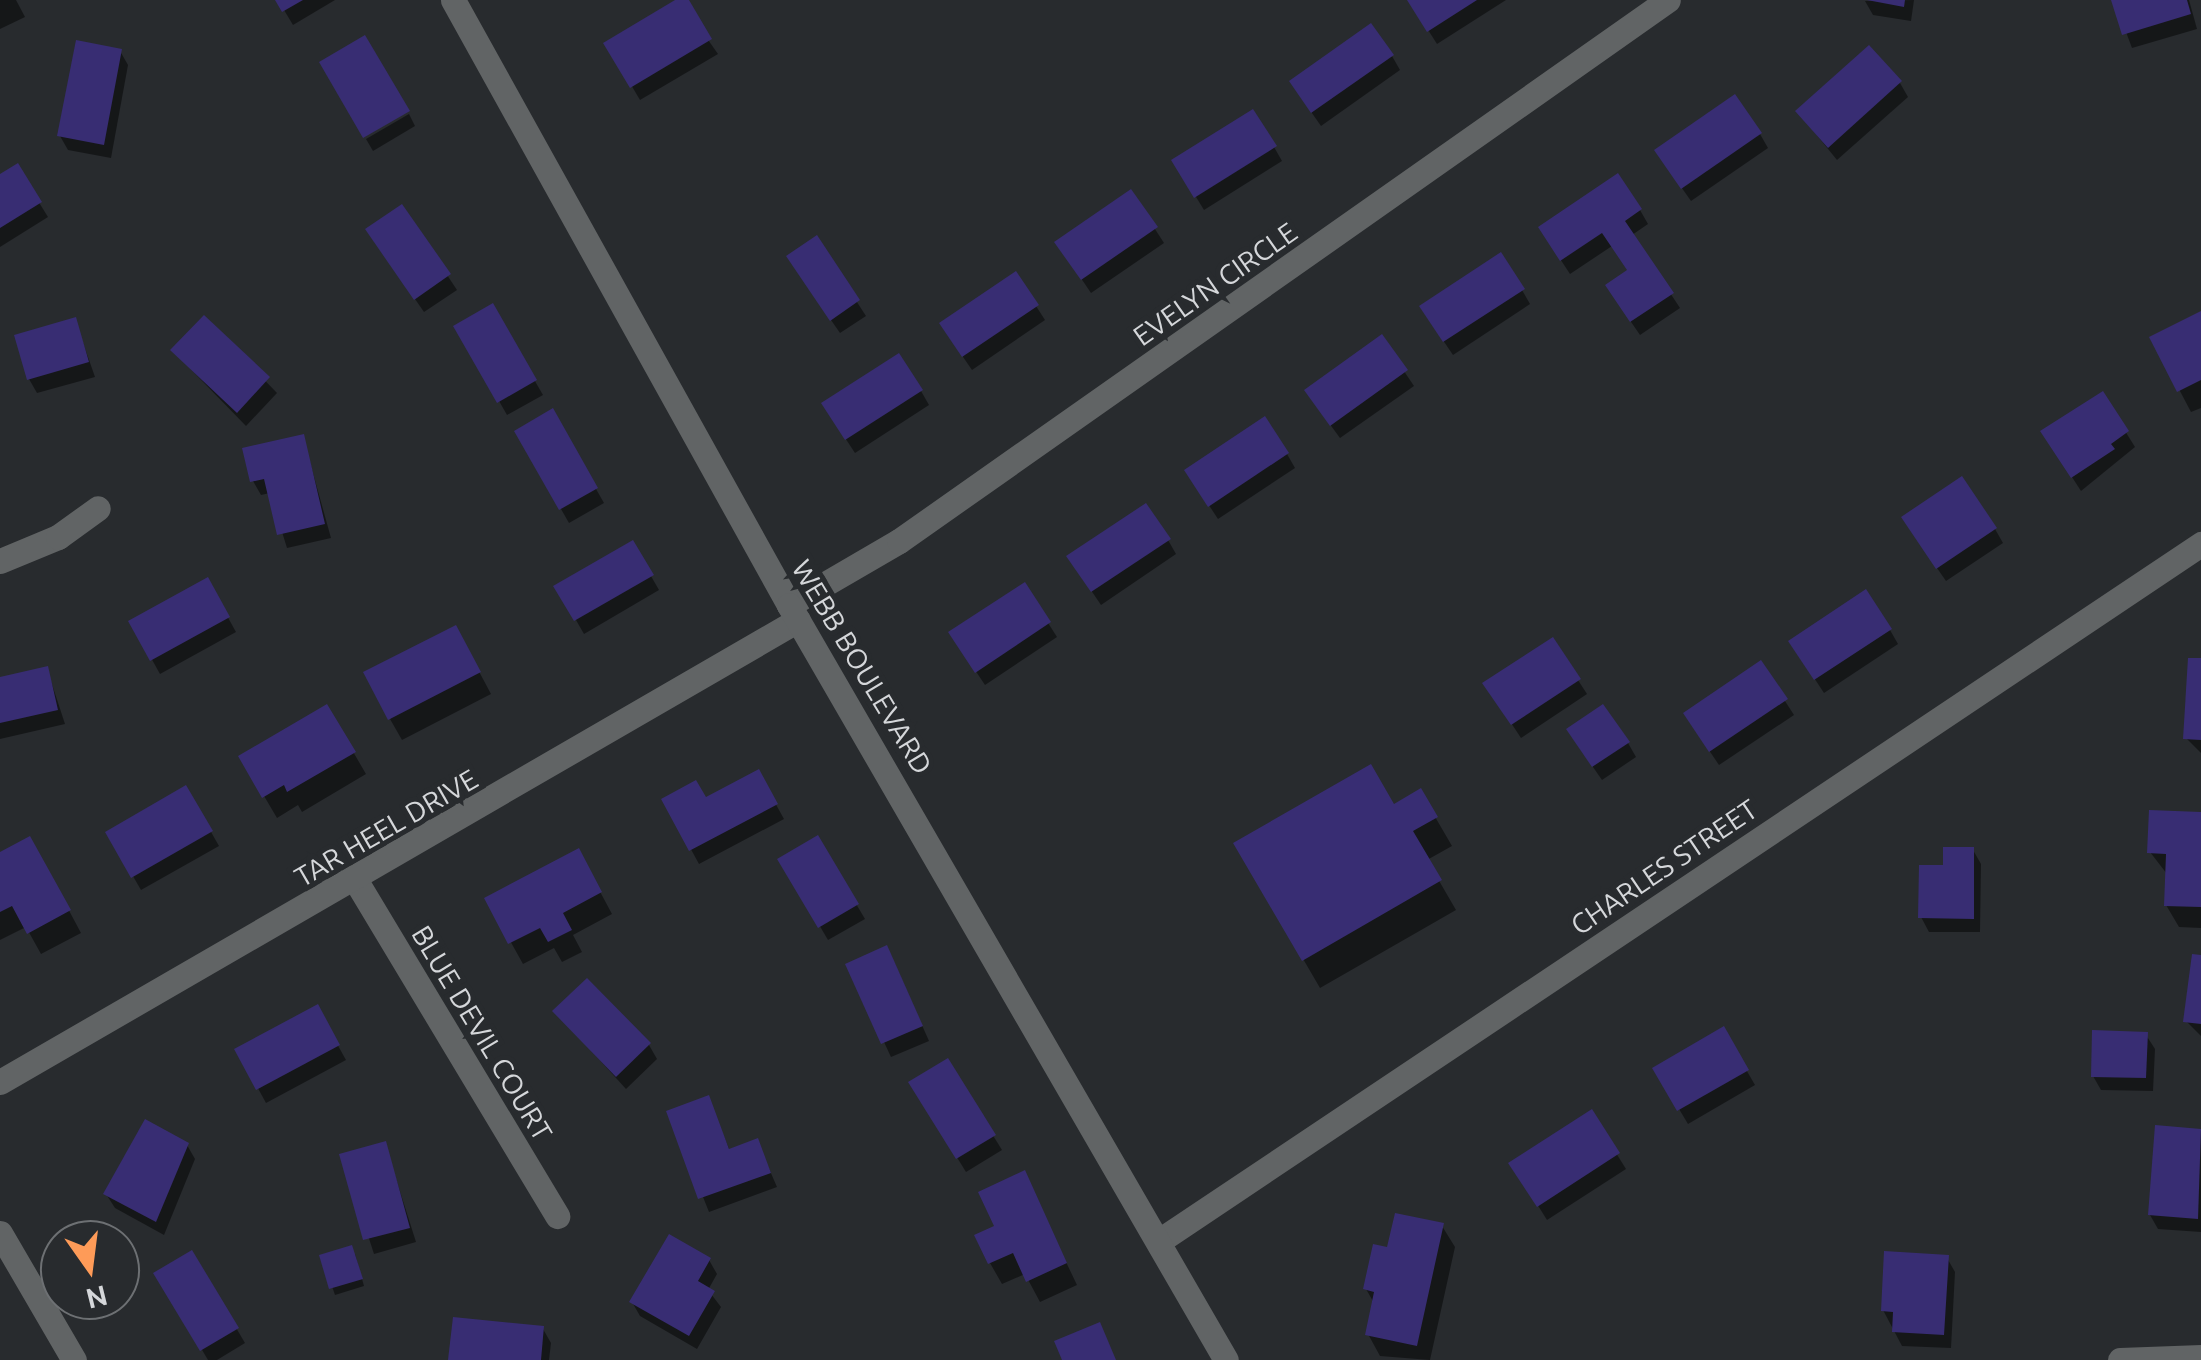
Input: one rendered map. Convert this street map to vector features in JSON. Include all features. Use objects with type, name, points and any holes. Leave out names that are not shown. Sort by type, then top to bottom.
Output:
[{"type":"street","name":"WEBB BOULEVARD","points":[[453,0],[793,613],[1160,1240],[1226,1360]]},
{"type":"street","name":"EVELYN CIRCLE","points":[[793,613],[1668,0]]},
{"type":"street","points":[[0,560],[58,537],[98,508]]},
{"type":"street","name":"CHARLES STREET","points":[[1160,1240],[2201,544]]},
{"type":"street","name":"TAR HEEL DRIVE","points":[[0,1082],[356,881],[793,613]]},
{"type":"street","name":"BLUE DEVIL COURT","points":[[356,881],[557,1216]]},
{"type":"street","points":[[0,1232],[74,1360]]},
{"type":"street","points":[[2120,1360],[2201,1357]]},
{"type":"building","points":[[275,0],[303,0],[282,12]]},
{"type":"building","points":[[675,0],[689,0],[712,39],[630,88],[603,43]]},
{"type":"building","points":[[1407,0],[1477,0],[1427,32]]},
{"type":"building","points":[[1867,0],[1905,0],[1904,7]]},
{"type":"building","points":[[2111,0],[2187,0],[2191,14],[2122,35]]},
{"type":"building","points":[[1371,23],[1394,55],[1311,113],[1289,81]]},
{"type":"building","points":[[365,35],[410,111],[363,138],[319,62]]},
{"type":"building","points":[[76,40],[122,49],[104,145],[57,136]]},
{"type":"building","points":[[1869,45],[1902,81],[1828,148],[1795,111]]},
{"type":"building","points":[[1735,94],[1762,133],[1681,189],[1654,150]]},
{"type":"building","points":[[1253,109],[1277,146],[1194,198],[1171,160]]},
{"type":"building","points":[[18,163],[42,202],[0,228],[0,174]]},
{"type":"building","points":[[1618,173],[1642,209],[1625,221],[1674,293],[1630,322],[1605,285],[1627,270],[1602,233],[1560,261],[1538,227]]},
{"type":"building","points":[[1131,189],[1158,227],[1081,280],[1054,242]]},
{"type":"building","points":[[402,204],[451,274],[414,300],[365,229]]},
{"type":"building","points":[[817,235],[860,300],[830,321],[786,256]]},
{"type":"building","points":[[1501,252],[1525,289],[1443,342],[1419,306]]},
{"type":"building","points":[[1016,271],[1039,305],[962,357],[939,323]]},
{"type":"building","points":[[493,303],[537,380],[497,403],[453,326]]},
{"type":"building","points":[[2201,311],[2201,380],[2177,392],[2149,337]]},
{"type":"building","points":[[204,315],[270,377],[237,413],[170,350]]},
{"type":"building","points":[[76,317],[89,362],[27,380],[14,335]]},
{"type":"building","points":[[1382,334],[1408,370],[1330,426],[1304,390]]},
{"type":"building","points":[[899,353],[923,390],[845,440],[821,403]]},
{"type":"building","points":[[2103,391],[2129,431],[2111,444],[2115,449],[2071,478],[2040,431]]},
{"type":"building","points":[[553,408],[598,488],[559,510],[514,431]]},
{"type":"building","points":[[1265,416],[1289,453],[1208,507],[1184,470]]},
{"type":"building","points":[[304,434],[325,524],[277,535],[264,479],[250,482],[242,448]]},
{"type":"building","points":[[1962,476],[1997,528],[1936,569],[1901,517]]},
{"type":"building","points":[[1146,503],[1171,539],[1091,592],[1066,556]]},
{"type":"building","points":[[633,540],[654,575],[574,621],[553,586]]},
{"type":"building","points":[[208,577],[230,617],[150,661],[128,621]]},
{"type":"building","points":[[1025,582],[1051,622],[975,673],[948,632]]},
{"type":"building","points":[[1866,589],[1892,629],[1814,680],[1788,641]]},
{"type":"building","points":[[456,625],[481,672],[388,720],[363,672]]},
{"type":"building","points":[[1553,637],[1581,679],[1511,725],[1482,683]]},
{"type":"building","points":[[2188,658],[2201,658],[2201,740],[2183,739]]},
{"type":"building","points":[[1761,660],[1788,699],[1709,752],[1683,713]]},
{"type":"building","points":[[48,666],[58,710],[0,723],[0,677]]},
{"type":"building","points":[[327,704],[356,752],[287,792],[284,785],[262,798],[238,756]]},
{"type":"building","points":[[1603,704],[1630,742],[1592,767],[1566,729]]},
{"type":"building","points":[[1371,764],[1394,804],[1421,788],[1438,817],[1413,831],[1442,880],[1302,961],[1233,843]]},
{"type":"building","points":[[759,769],[778,804],[689,851],[661,799],[696,780],[706,797]]},
{"type":"building","points":[[186,785],[213,831],[131,878],[105,832]]},
{"type":"building","points":[[2149,810],[2201,812],[2201,907],[2164,906],[2166,854],[2147,853]]},
{"type":"building","points":[[818,835],[859,904],[818,928],[777,859]]},
{"type":"building","points":[[30,836],[71,910],[27,934],[12,906],[0,912],[0,852]]},
{"type":"building","points":[[1943,847],[1974,847],[1974,919],[1918,918],[1919,865],[1943,865]]},
{"type":"building","points":[[579,848],[602,892],[563,913],[572,930],[548,942],[540,928],[508,944],[484,898]]},
{"type":"building","points":[[887,945],[923,1026],[881,1044],[845,964]]},
{"type":"building","points":[[2192,954],[2201,955],[2201,1024],[2183,1022]]},
{"type":"building","points":[[587,978],[651,1043],[616,1077],[552,1011]]},
{"type":"building","points":[[318,1004],[340,1045],[256,1090],[234,1049]]},
{"type":"building","points":[[1724,1026],[1749,1070],[1677,1111],[1652,1068]]},
{"type":"building","points":[[2092,1030],[2148,1032],[2146,1078],[2091,1077]]},
{"type":"building","points":[[948,1058],[996,1135],[956,1159],[908,1082]]},
{"type":"building","points":[[709,1095],[729,1149],[758,1138],[771,1173],[698,1199],[666,1111]]},
{"type":"building","points":[[1592,1109],[1620,1153],[1537,1207],[1508,1163]]},
{"type":"building","points":[[145,1119],[189,1143],[156,1222],[103,1194]]},
{"type":"building","points":[[2155,1125],[2201,1129],[2198,1219],[2148,1215]]},
{"type":"building","points":[[386,1141],[410,1228],[363,1240],[339,1154]]},
{"type":"building","points":[[1025,1170],[1067,1263],[1026,1282],[1013,1253],[988,1264],[974,1235],[994,1226],[978,1192]]},
{"type":"building","points":[[1395,1213],[1444,1223],[1417,1346],[1365,1335],[1374,1292],[1363,1289],[1373,1244],[1387,1247]]},
{"type":"building","points":[[669,1234],[711,1258],[698,1281],[715,1291],[689,1336],[629,1302]]},
{"type":"building","points":[[352,1245],[363,1279],[329,1289],[319,1255]]},
{"type":"building","points":[[192,1250],[239,1328],[200,1351],[153,1273]]},
{"type":"building","points":[[1884,1251],[1949,1255],[1944,1335],[1892,1332],[1893,1312],[1881,1311]]},
{"type":"building","points":[[453,1317],[544,1326],[541,1360],[448,1360]]},
{"type":"building","points":[[1100,1322],[1116,1360],[1062,1360],[1054,1341]]}]
